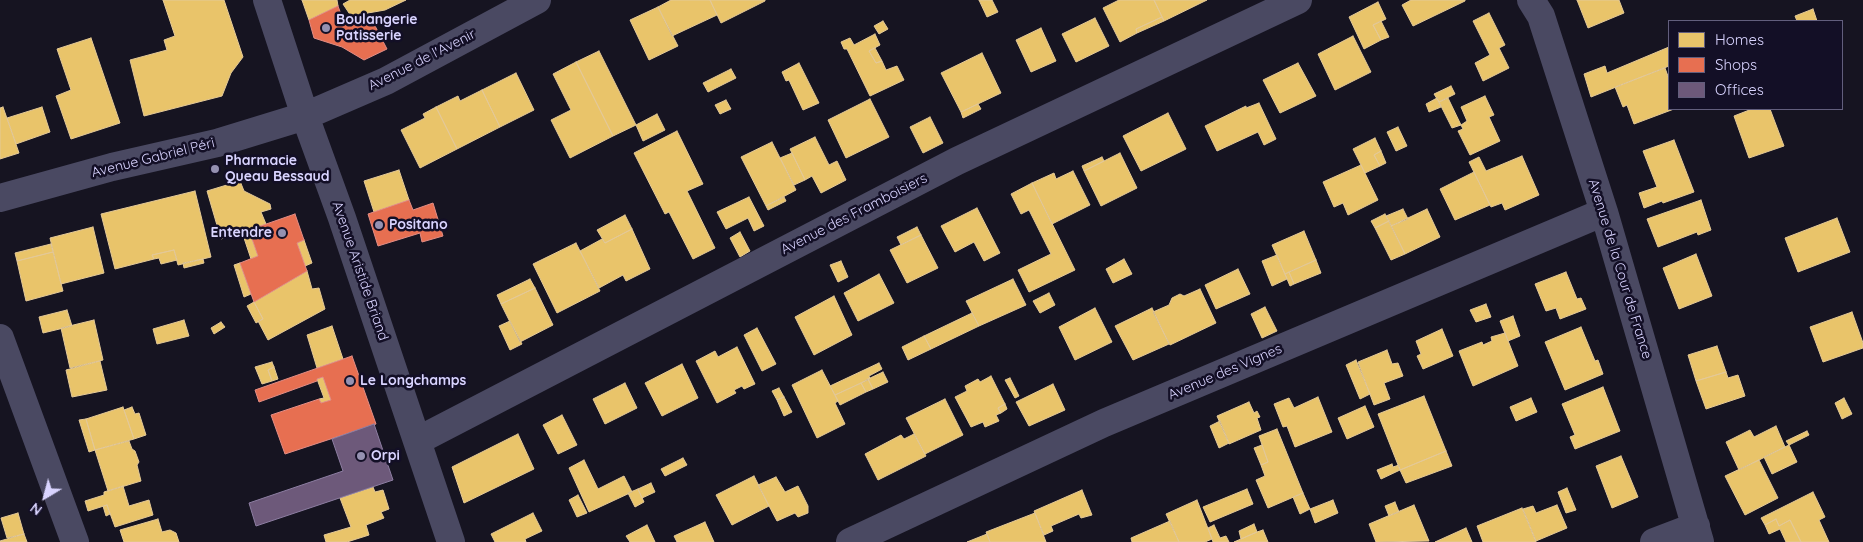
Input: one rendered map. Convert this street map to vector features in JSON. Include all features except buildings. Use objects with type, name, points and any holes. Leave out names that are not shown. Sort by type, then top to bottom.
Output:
[{"type":"street","name":"Avenue Aristide Briand","points":[[267,0],[450,542]]},
{"type":"street","name":"Avenue de l'Avenir","points":[[305,116],[386,81],[537,0]]},
{"type":"street","name":"Avenue des Framboisiers","points":[[417,441],[957,161],[1298,0]]},
{"type":"street","name":"Avenue de la Cour de France","points":[[1531,0],[1541,16],[1604,212],[1698,534]]},
{"type":"street","name":"Avenue Gabriel Péri","points":[[0,198],[112,167],[217,143],[305,116]]},
{"type":"street","name":"Avenue des Vignes","points":[[850,542],[1104,423],[1604,212]]},
{"type":"street","points":[[0,338],[75,542]]},
{"type":"street","points":[[1654,542],[1698,534]]},
{"type":"place","name":"Boulangerie Patisserie","points":[[326,28]]},
{"type":"place","name":"Pharmacie Queau Bessaud","points":[[215,169]]},
{"type":"place","name":"Positano","points":[[379,225]]},
{"type":"place","name":"Entendre","points":[[282,233]]},
{"type":"place","name":"Le Longchamps","points":[[350,381]]},
{"type":"place","name":"Orpi","points":[[361,456]]}]
